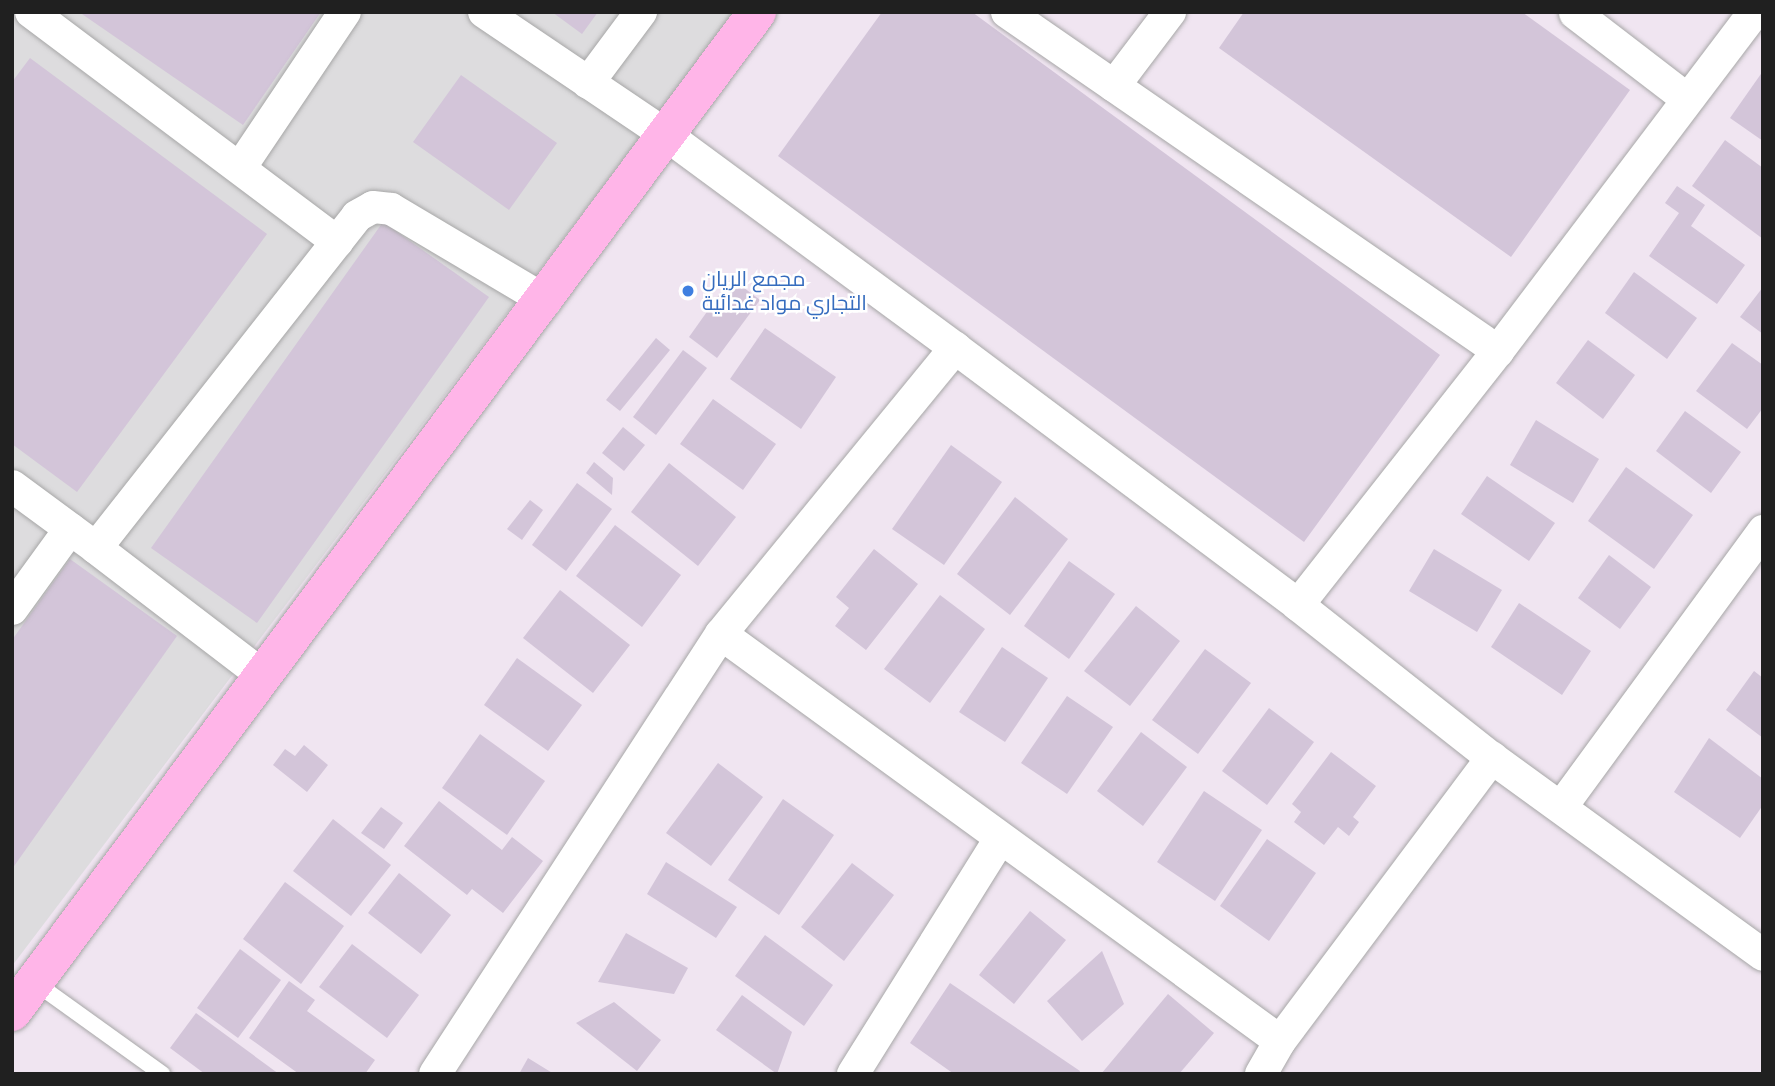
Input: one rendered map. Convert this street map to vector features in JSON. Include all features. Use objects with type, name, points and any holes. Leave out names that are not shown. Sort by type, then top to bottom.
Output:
[{"type":"main road","points":[[12,1013],[262,675],[546,301],[665,134],[757,12]]},
{"type":"street","points":[[31,12],[337,242]]},
{"type":"street","points":[[240,168],[345,12]]},
{"type":"street","points":[[484,12],[665,134],[1298,604],[1492,758],[1562,806],[1763,955]]},
{"type":"street","points":[[588,83],[641,12]]},
{"type":"street","points":[[1007,12],[1498,351]]},
{"type":"street","points":[[1114,86],[1170,12]]},
{"type":"street","points":[[1298,604],[1498,351],[1754,12]]},
{"type":"street","points":[[1575,13],[1687,99]]},
{"type":"street","points":[[96,548],[357,216],[373,207],[391,209],[546,301]]},
{"type":"street","points":[[435,1074],[721,634],[955,348]]},
{"type":"street","points":[[12,486],[262,675]]},
{"type":"street","points":[[12,609],[70,529]]},
{"type":"street","points":[[1562,806],[1763,531]]},
{"type":"street","points":[[721,634],[1280,1041]]},
{"type":"street","points":[[1261,1074],[1280,1041],[1492,758]]},
{"type":"street","points":[[853,1074],[1000,839]]},
{"type":"lane","points":[[34,982],[162,1074]]},
{"type":"shaded area","points":[[12,12],[735,12],[12,966]]},
{"type":"building","points":[[79,12],[321,12],[243,125]]},
{"type":"building","points":[[552,12],[598,12],[582,34]]},
{"type":"building","points":[[882,12],[972,12],[1440,355],[1304,542],[778,156]]},
{"type":"building","points":[[1244,12],[1522,12],[1630,90],[1511,257],[1219,48]]},
{"type":"building","points":[[30,58],[267,234],[77,492],[12,444],[12,82]]},
{"type":"building","points":[[1763,71],[1763,141],[1730,118]]},
{"type":"building","points":[[461,75],[557,143],[509,210],[413,142]]},
{"type":"building","points":[[1725,140],[1763,168],[1763,239],[1692,186]]},
{"type":"building","points":[[1677,186],[1705,205],[1691,226],[1745,265],[1717,304],[1649,256],[1679,213],[1665,203]]},
{"type":"building","points":[[383,222],[489,297],[257,623],[151,548]]},
{"type":"building","points":[[1634,272],[1697,318],[1667,359],[1605,313]]},
{"type":"building","points":[[731,278],[760,300],[717,358],[689,337]]},
{"type":"building","points":[[1763,287],[1763,334],[1740,317]]},
{"type":"building","points":[[765,328],[836,377],[801,429],[730,379]]},
{"type":"building","points":[[656,338],[670,350],[620,411],[606,400]]},
{"type":"building","points":[[1588,340],[1635,375],[1603,419],[1556,383]]},
{"type":"building","points":[[1732,343],[1763,365],[1763,408],[1747,429],[1696,391]]},
{"type":"building","points":[[683,350],[707,368],[656,435],[633,417]]},
{"type":"building","points":[[713,399],[776,444],[743,490],[680,444]]},
{"type":"building","points":[[1685,411],[1741,452],[1711,493],[1656,451]]},
{"type":"building","points":[[1536,420],[1599,459],[1573,503],[1510,465]]},
{"type":"building","points":[[623,427],[645,445],[624,471],[602,453]]},
{"type":"building","points":[[951,445],[1002,482],[944,565],[892,529]]},
{"type":"building","points":[[594,462],[613,478],[612,495],[586,473]]},
{"type":"building","points":[[669,463],[736,517],[698,566],[631,512]]},
{"type":"building","points":[[1626,467],[1693,515],[1654,569],[1588,521]]},
{"type":"building","points":[[1487,476],[1555,523],[1529,561],[1461,514]]},
{"type":"building","points":[[577,483],[612,509],[566,571],[532,545]]},
{"type":"building","points":[[1015,497],[1068,539],[1010,615],[957,574]]},
{"type":"building","points":[[530,500],[543,510],[522,540],[507,529]]},
{"type":"building","points":[[615,525],[681,575],[642,627],[576,576]]},
{"type":"building","points":[[874,549],[918,584],[866,650],[835,626],[849,608],[836,597]]},
{"type":"building","points":[[1434,549],[1502,590],[1477,632],[1409,591]]},
{"type":"building","points":[[1609,555],[1651,587],[1620,629],[1578,598]]},
{"type":"building","points":[[70,559],[177,636],[12,869],[12,640]]},
{"type":"building","points":[[1069,561],[1115,594],[1069,659],[1024,626]]},
{"type":"building","points":[[560,590],[630,645],[593,693],[523,638]]},
{"type":"building","points":[[940,595],[985,629],[930,703],[884,669]]},
{"type":"building","points":[[1519,603],[1591,651],[1562,695],[1491,647]]},
{"type":"building","points":[[1136,606],[1180,641],[1130,706],[1084,671]]},
{"type":"building","points":[[1002,647],[1048,678],[1005,742],[959,712]]},
{"type":"building","points":[[1205,649],[1251,683],[1198,754],[1152,720]]},
{"type":"building","points":[[517,658],[582,705],[548,751],[484,705]]},
{"type":"building","points":[[1754,671],[1763,678],[1763,738],[1726,710]]},
{"type":"building","points":[[1067,696],[1113,727],[1067,794],[1021,763]]},
{"type":"building","points":[[1269,708],[1314,742],[1267,805],[1222,771]]},
{"type":"building","points":[[1141,732],[1187,767],[1143,826],[1097,791]]},
{"type":"building","points":[[480,734],[545,781],[507,835],[442,788]]},
{"type":"building","points":[[1709,738],[1763,779],[1763,805],[1740,838],[1674,792]]},
{"type":"building","points":[[304,745],[328,765],[307,792],[273,765],[285,749],[295,756]]},
{"type":"building","points":[[1331,752],[1376,786],[1353,817],[1359,822],[1349,836],[1338,827],[1324,845],[1294,822],[1301,812],[1292,804]]},
{"type":"building","points":[[718,763],[763,797],[711,866],[666,833]]},
{"type":"building","points":[[1204,791],[1262,830],[1215,901],[1157,862]]},
{"type":"building","points":[[783,799],[834,835],[779,915],[728,880]]},
{"type":"building","points":[[439,801],[502,850],[512,837],[543,861],[503,913],[472,889],[467,895],[404,846]]},
{"type":"building","points":[[381,807],[403,823],[384,849],[361,833]]},
{"type":"building","points":[[333,819],[391,865],[351,916],[293,871]]},
{"type":"building","points":[[1267,839],[1316,873],[1269,941],[1220,906]]},
{"type":"building","points":[[666,862],[737,907],[716,938],[647,894]]},
{"type":"building","points":[[852,863],[894,895],[844,961],[801,927]]},
{"type":"building","points":[[399,873],[451,915],[421,954],[368,913]]},
{"type":"building","points":[[285,882],[344,926],[301,984],[243,939]]},
{"type":"building","points":[[1030,911],[1066,940],[1014,1004],[979,975]]},
{"type":"building","points":[[626,933],[688,968],[674,994],[598,982]]},
{"type":"building","points":[[765,935],[833,985],[804,1026],[735,976]]},
{"type":"building","points":[[352,944],[419,995],[387,1038],[319,987]]},
{"type":"building","points":[[240,949],[281,980],[238,1038],[197,1008]]},
{"type":"building","points":[[1102,951],[1124,1004],[1082,1041],[1047,1001]]},
{"type":"building","points":[[289,981],[315,1000],[307,1011],[375,1060],[365,1074],[299,1074],[249,1038]]},
{"type":"building","points":[[950,983],[1080,1071],[1079,1074],[954,1074],[910,1043]]},
{"type":"building","points":[[1168,994],[1214,1033],[1179,1074],[1101,1074]]},
{"type":"building","points":[[742,995],[792,1032],[777,1074],[716,1030]]},
{"type":"building","points":[[614,1002],[661,1040],[637,1071],[576,1023]]},
{"type":"building","points":[[196,1013],[279,1074],[205,1074],[170,1048]]},
{"type":"building","points":[[528,1058],[554,1074],[519,1074]]},
{"type":"place","name":"مجمع الريان التجاري مواد غدائية","points":[[688,291]]}]
